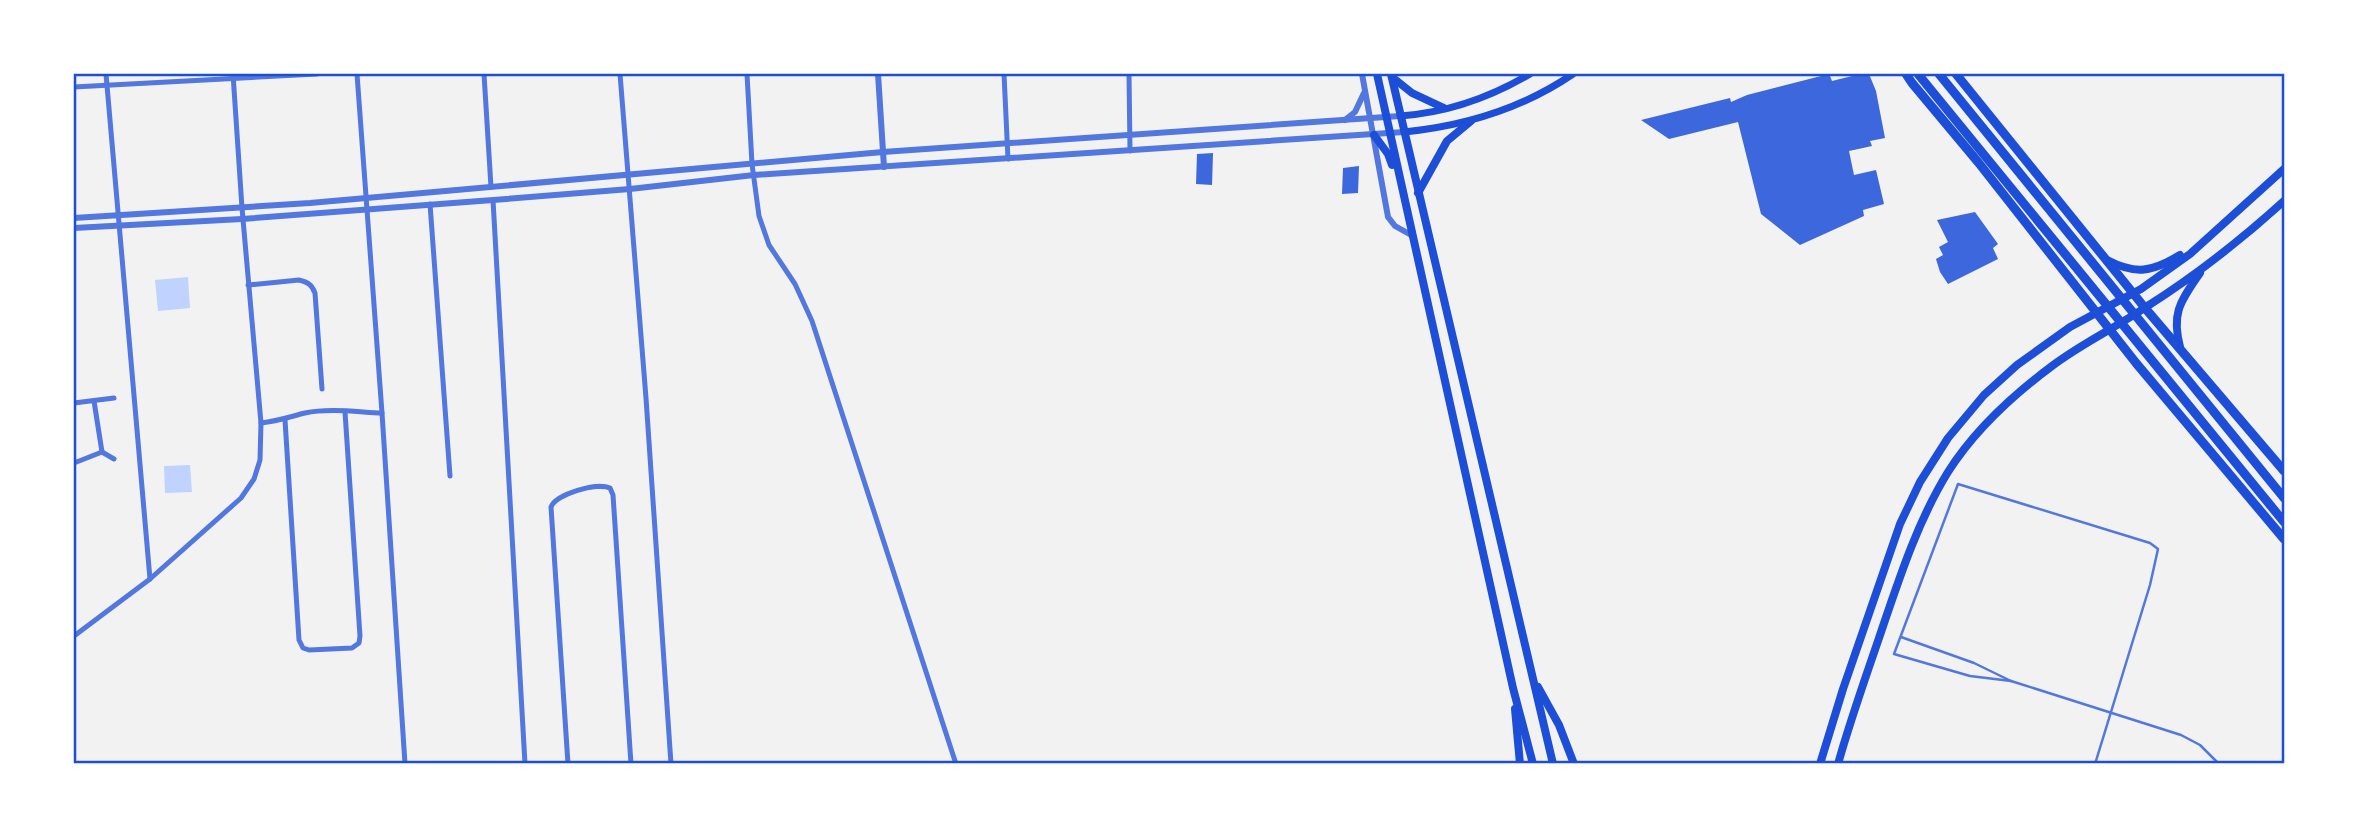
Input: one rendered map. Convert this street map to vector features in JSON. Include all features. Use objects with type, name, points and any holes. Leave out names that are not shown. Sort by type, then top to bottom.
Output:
[{"type":"highway","points":[[1906,74],[2136,363],[2284,539]]},
{"type":"highway","points":[[1918,74],[2284,522]]},
{"type":"highway","points":[[1940,74],[2284,498]]},
{"type":"highway","points":[[1956,74],[2145,309],[2284,471]]},
{"type":"highway","points":[[2060,266],[2078,274],[2088,269],[2093,257],[2092,242]]},
{"type":"highway","points":[[2136,363],[2137,352],[2144,343],[2158,337],[2169,337]]},
{"type":"main road","points":[[1377,74],[1513,688],[1533,764]]},
{"type":"main road","points":[[1400,116],[1472,102],[1530,74]]},
{"type":"main road","points":[[1404,132],[1471,121],[1522,103],[1573,74]]},
{"type":"main road","points":[[1392,75],[1412,93],[1444,108]]},
{"type":"main road","points":[[1392,75],[1553,764]]},
{"type":"main road","points":[[1418,193],[1447,141],[1471,121]]},
{"type":"main road","points":[[1374,135],[1388,154],[1402,188]]},
{"type":"main road","points":[[1820,764],[1900,524],[1933,460],[1965,417],[1984,395],[2017,365],[2070,327],[2133,294],[2212,236],[2284,169]]},
{"type":"main road","points":[[1838,764],[1893,596],[1924,520],[1948,472],[1985,425],[2027,386],[2068,355],[2145,309],[2204,268],[2284,201]]},
{"type":"main road","points":[[2105,259],[2126,269],[2144,271],[2173,259],[2212,236]]},
{"type":"main road","points":[[2180,350],[2175,325],[2178,309],[2204,268]]},
{"type":"main road","points":[[1535,683],[1551,706],[1574,764]]},
{"type":"main road","points":[[1513,688],[1520,764]]},
{"type":"street","points":[[106,74],[150,579]]},
{"type":"street","points":[[74,87],[317,74]]},
{"type":"street","points":[[357,74],[405,764]]},
{"type":"street","points":[[484,74],[491,187]]},
{"type":"street","points":[[620,74],[670,764]]},
{"type":"street","points":[[747,74],[752,164],[759,216],[769,245],[794,284],[812,321],[956,764]]},
{"type":"street","points":[[878,74],[884,167]]},
{"type":"street","points":[[1004,74],[1008,159]]},
{"type":"street","points":[[1129,74],[1130,151]]},
{"type":"street","points":[[1362,74],[1388,217],[1395,226],[1413,236]]},
{"type":"street","points":[[74,636],[150,579],[241,498],[254,480],[260,460],[261,423],[233,77]]},
{"type":"street","points":[[1343,121],[1352,117],[1362,102],[1364,84]]},
{"type":"street","points":[[74,218],[242,208],[883,152],[1400,116]]},
{"type":"street","points":[[74,228],[243,219],[493,200],[630,189],[754,175],[1404,132]]},
{"type":"street","points":[[493,200],[525,764]]},
{"type":"street","points":[[430,204],[450,476]]},
{"type":"street","points":[[248,285],[299,280],[312,286],[315,293],[322,389]]},
{"type":"street","points":[[74,403],[114,398]]},
{"type":"street","points":[[94,401],[102,452]]},
{"type":"street","points":[[285,420],[299,640],[303,648],[309,650],[352,648],[359,643],[360,636],[345,412]]},
{"type":"street","points":[[261,423],[285,420],[305,413],[382,413]]},
{"type":"street","points":[[102,452],[114,459]]},
{"type":"street","points":[[74,463],[102,452]]},
{"type":"street","points":[[568,764],[551,507],[557,498],[601,485],[610,488],[613,495],[631,764]]},
{"type":"lane","points":[[2011,681],[1970,676],[1894,654],[1958,484],[2154,544],[2158,549],[2095,764]]},
{"type":"lane","points":[[1901,637],[1973,663],[2011,681],[2181,735],[2200,745],[2219,764]]},
{"type":"water","points":[[188,277],[190,308],[158,311],[155,280]]},
{"type":"water","points":[[190,465],[192,492],[165,493],[164,466]]},
{"type":"building","points":[[1869,74],[1876,91],[1885,138],[1870,141],[1872,146],[1849,151],[1854,175],[1876,170],[1884,204],[1863,210],[1864,216],[1800,245],[1761,214],[1738,122],[1669,139],[1641,120],[1730,98],[1731,102],[1747,95],[1821,76],[1830,76],[1832,81]]},
{"type":"building","points":[[1213,153],[1212,185],[1196,184],[1197,154]]},
{"type":"building","points":[[1359,166],[1358,193],[1342,194],[1343,168]]},
{"type":"building","points":[[1975,212],[1998,244],[1993,248],[1998,259],[1948,284],[1936,259],[1943,255],[1939,247],[1948,242],[1937,220]]}]
